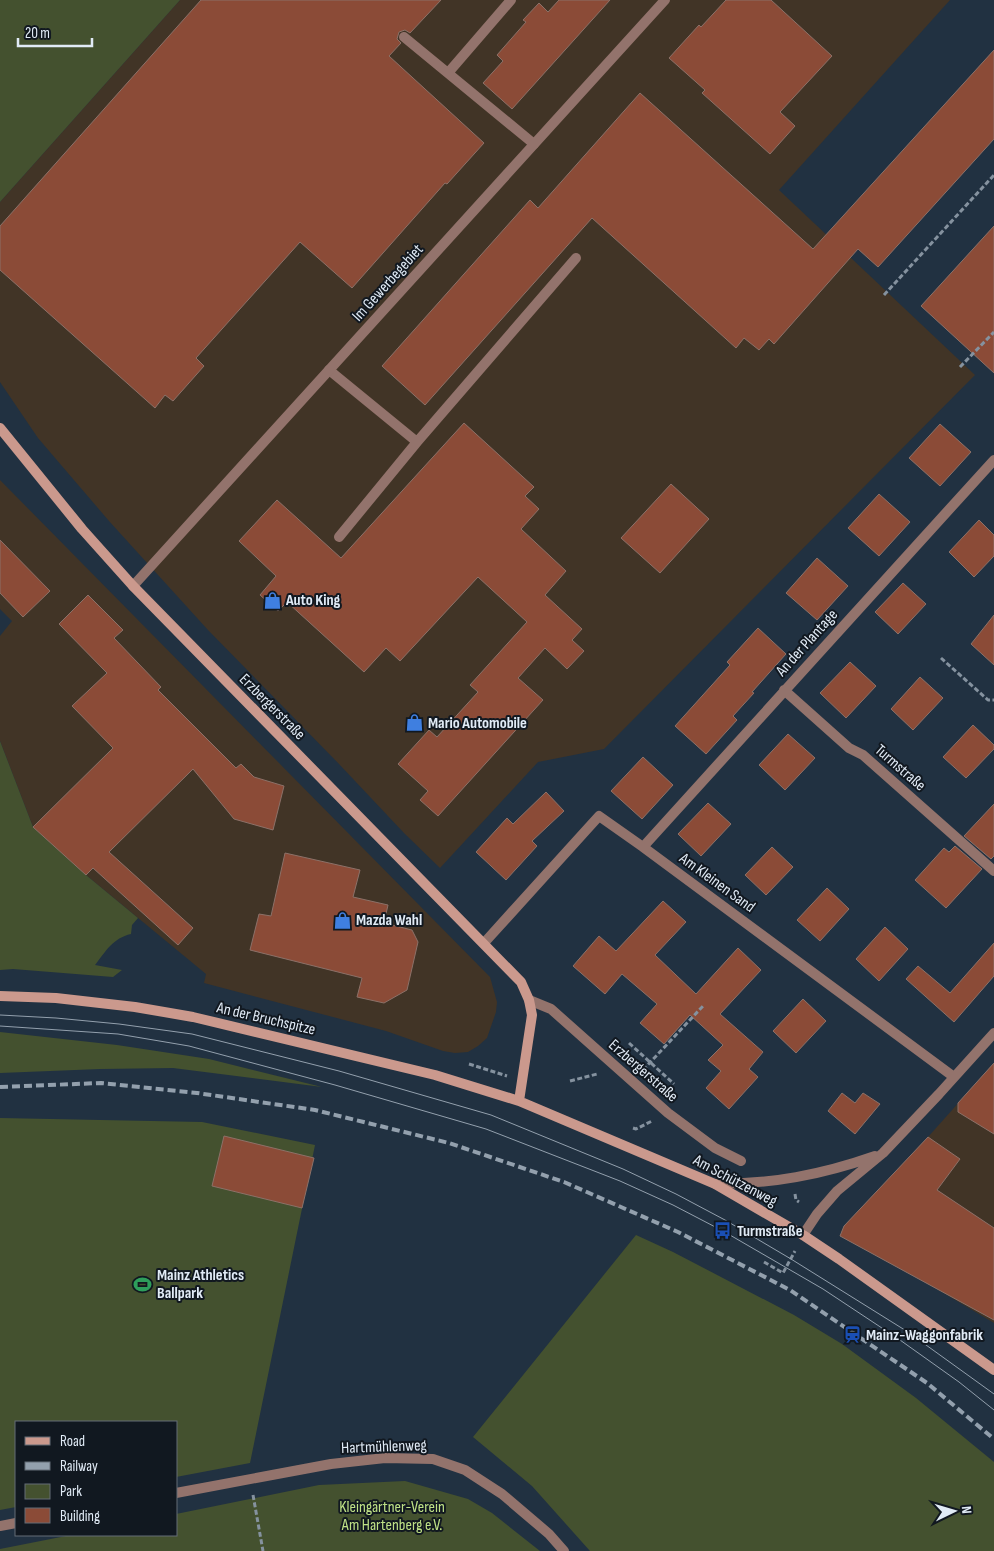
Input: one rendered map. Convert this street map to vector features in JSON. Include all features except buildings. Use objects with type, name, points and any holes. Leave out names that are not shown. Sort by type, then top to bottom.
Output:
[{"type":"main road","name":"Erzbergerstraße","points":[[0,428],[82,529],[133,586],[521,982],[529,1000],[532,1014],[519,1101]]},
{"type":"main road","name":"An der Bruchspitze","points":[[0,996],[56,998],[135,1007],[193,1017],[435,1075],[519,1101]]},
{"type":"main road","name":"Am Schützenweg","points":[[519,1101],[715,1184],[802,1235],[994,1370]]},
{"type":"street","points":[[448,73],[511,0]]},
{"type":"street","name":"Im Gewerbegebiet","points":[[133,586],[665,0]]},
{"type":"street","points":[[404,37],[534,144]]},
{"type":"street","points":[[339,537],[417,442],[576,258]]},
{"type":"street","points":[[329,370],[417,442]]},
{"type":"street","name":"An der Plantage","points":[[643,847],[994,460]]},
{"type":"street","name":"Turmstraße","points":[[784,690],[849,748],[863,755],[994,871]]},
{"type":"street","name":"Am Kleinen Sand","points":[[484,943],[599,816],[954,1077]]},
{"type":"street","name":"Erzbergerstraße","points":[[529,1000],[551,1009],[668,1113],[714,1148],[741,1161]]},
{"type":"street","points":[[802,1235],[837,1191],[883,1153],[994,1033]]},
{"type":"street","points":[[715,1184],[746,1184],[794,1178],[821,1173],[883,1153]]},
{"type":"street","name":"Hartmühlenweg","points":[[178,1493],[331,1464],[385,1458],[433,1459],[465,1470],[502,1494],[549,1534],[564,1551]]},
{"type":"street","points":[[0,1526],[15,1523]]},
{"type":"path","points":[[884,295],[994,175]]},
{"type":"path","points":[[960,367],[994,332]]},
{"type":"path","points":[[941,658],[988,700],[994,700]]},
{"type":"path","points":[[644,1069],[703,1006]]},
{"type":"path","points":[[629,1043],[674,1084]]},
{"type":"path","points":[[469,1064],[523,1081]]},
{"type":"path","points":[[627,1125],[636,1129],[668,1113]]},
{"type":"path","points":[[764,1262],[784,1273],[796,1251]]},
{"type":"path","points":[[250,1479],[263,1551]]},
{"type":"shaded area","points":[[180,0],[950,0],[779,190],[975,375],[604,749],[538,762],[440,868],[208,630],[109,521],[38,438],[0,382],[0,202]]},
{"type":"shaded area","points":[[0,480],[490,977],[497,1002],[496,1012],[487,1038],[478,1046],[468,1052],[455,1053],[443,1051],[386,1031],[204,983],[206,974],[86,875],[33,827],[0,741],[0,636],[12,621],[0,609]]},
{"type":"shaded area","points":[[994,1063],[994,1323],[841,1232],[844,1226],[928,1137]]},
{"type":"green space","points":[[0,0],[180,0],[0,202]]},
{"type":"green space","points":[[0,741],[33,827],[86,875],[138,918],[132,925],[131,934],[115,942],[106,950],[95,965],[122,970],[113,977],[13,969],[0,970]]},
{"type":"green space","points":[[0,1032],[117,1045],[209,1059],[322,1087],[173,1068],[0,1073]]},
{"type":"green space","name":"Mainz Athletics Ballpark","points":[[0,1118],[202,1122],[315,1145],[250,1463],[178,1477],[178,1421],[15,1421],[15,1507],[0,1510]]},
{"type":"green space","points":[[636,1235],[673,1252],[794,1315],[842,1344],[916,1398],[994,1462],[994,1551],[590,1551],[532,1486],[473,1437]]},
{"type":"green space","name":"Kleingärtner-Verein Am Hartenberg e.V.","points":[[405,1481],[468,1499],[492,1513],[540,1551],[0,1551],[0,1549],[66,1536],[178,1536],[178,1514],[319,1485]]},
{"type":"tram line","points":[[0,1015],[119,1024],[192,1034],[339,1071],[491,1115],[623,1169],[725,1220],[908,1332],[994,1394]]},
{"type":"tram line","points":[[0,1026],[118,1034],[189,1046],[335,1085],[486,1129],[620,1181],[673,1205],[723,1231],[823,1289],[900,1340],[959,1382],[994,1410]]},
{"type":"railway","points":[[0,1087],[101,1083],[197,1093],[315,1110],[449,1143],[564,1182],[678,1232],[790,1290],[927,1383],[994,1439]]},
{"type":"place","name":"Auto King","points":[[272,600]]},
{"type":"place","name":"Mario Automobile","points":[[414,723]]},
{"type":"place","name":"Mazda Wahl","points":[[342,920]]},
{"type":"place","name":"Turmstraße","points":[[723,1231]]},
{"type":"place","name":"Mainz Athletics Ballpark","points":[[143,1284]]},
{"type":"place","name":"Mainz-Waggonfabrik","points":[[852,1335]]}]
